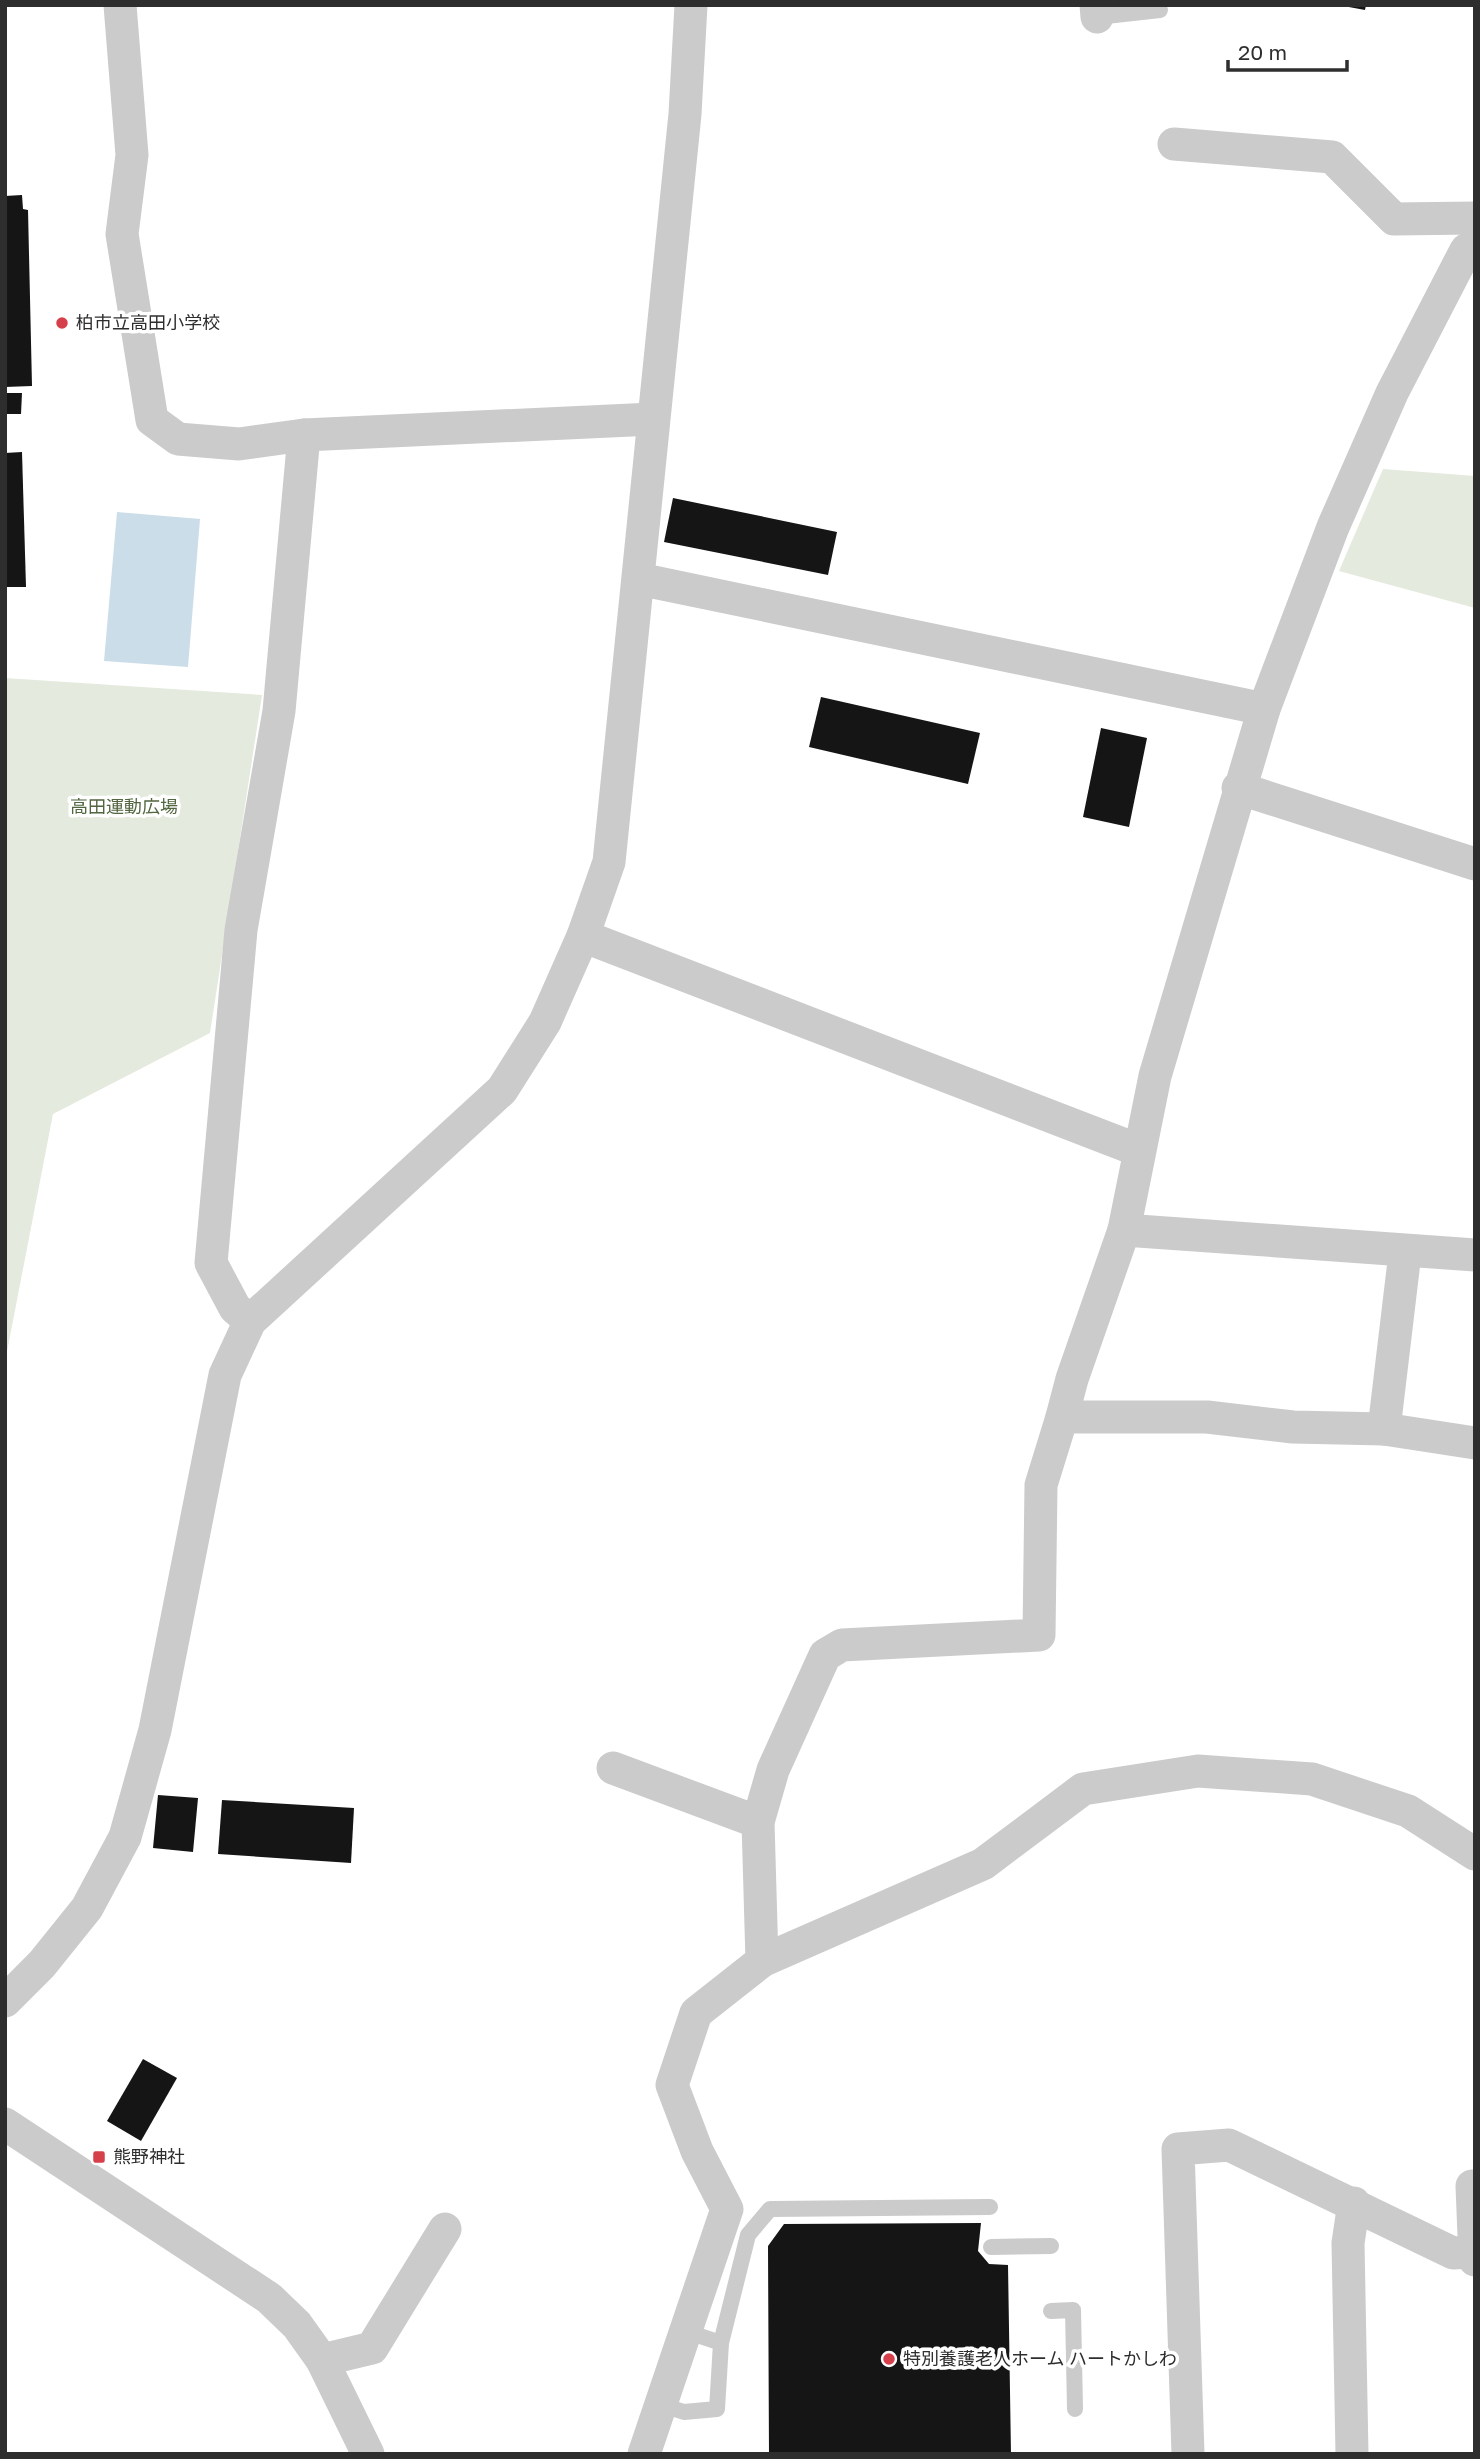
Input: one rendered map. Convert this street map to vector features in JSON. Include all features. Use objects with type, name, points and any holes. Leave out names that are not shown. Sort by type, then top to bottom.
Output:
[{"type":"street","points":[[120,5],[132,155],[122,234],[152,420],[178,439],[239,444],[303,435],[653,419]]},
{"type":"street","points":[[5,2001],[42,1964],[87,1909],[125,1837],[155,1730],[225,1375],[250,1321],[453,1138],[502,1090],[545,1022],[583,936],[609,862],[685,114],[691,5]]},
{"type":"street","points":[[1174,144],[1332,157],[1394,219],[1475,218]]},
{"type":"street","points":[[762,1961],[758,1822],[773,1770],[825,1656],[842,1645],[1039,1634],[1041,1485],[1124,1230],[1155,1076],[1238,788],[1264,709],[1333,527],[1392,393],[1466,250],[1475,245]]},
{"type":"street","points":[[250,1321],[234,1308],[211,1264],[241,930],[279,711],[303,435]]},
{"type":"street","points":[[639,579],[1264,709]]},
{"type":"street","points":[[1238,788],[1475,864]]},
{"type":"street","points":[[583,936],[1138,1150]]},
{"type":"street","points":[[1124,1230],[1405,1253],[1475,1255]]},
{"type":"street","points":[[1384,1429],[1405,1253]]},
{"type":"street","points":[[1062,1417],[1207,1417],[1293,1427],[1384,1429],[1475,1443]]},
{"type":"street","points":[[613,1768],[758,1822]]},
{"type":"street","points":[[644,2454],[727,2209],[697,2151],[672,2085],[696,2013],[762,1961],[983,1864],[1083,1789],[1198,1771],[1311,1779],[1408,1811],[1475,1854]]},
{"type":"street","points":[[5,2124],[260,2291],[297,2325],[322,2360],[368,2454]]},
{"type":"street","points":[[1188,2454],[1178,2149],[1229,2145],[1453,2253],[1475,2252]]},
{"type":"street","points":[[1472,2186],[1475,2260]]},
{"type":"street","points":[[1352,2454],[1348,2243],[1354,2203]]},
{"type":"street","points":[[322,2360],[372,2348],[445,2229]]},
{"type":"lane","points":[[1097,11],[1160,10]]},
{"type":"lane","points":[[659,2404],[684,2412],[717,2409],[721,2343],[748,2235],[769,2210],[990,2207]]},
{"type":"lane","points":[[991,2248],[1051,2246]]},
{"type":"lane","points":[[1051,2311],[1073,2310],[1075,2409]]},
{"type":"lane","points":[[685,2331],[721,2343]]},
{"type":"green space","points":[[1383,469],[1475,476],[1475,608],[1339,571]]},
{"type":"green space","name":"高田運動広場","points":[[5,678],[262,695],[210,1033],[53,1114],[5,1362]]},
{"type":"water","points":[[117,512],[200,519],[188,667],[104,661]]},
{"type":"building","points":[[1338,5],[1366,5],[1365,10]]},
{"type":"building","points":[[22,195],[23,209],[28,210],[32,386],[5,387],[5,196]]},
{"type":"building","points":[[5,393],[22,393],[21,414],[5,414]]},
{"type":"building","points":[[22,452],[26,587],[5,587],[5,453]]},
{"type":"building","points":[[673,498],[837,532],[828,575],[664,542]]},
{"type":"building","points":[[821,697],[980,733],[968,784],[809,747]]},
{"type":"building","points":[[1101,728],[1147,738],[1129,827],[1083,817]]},
{"type":"building","points":[[158,1795],[198,1798],[193,1852],[153,1848]]},
{"type":"building","points":[[222,1800],[354,1808],[351,1863],[218,1854]]},
{"type":"building","points":[[143,2059],[177,2078],[141,2141],[107,2121]]},
{"type":"building","name":"特別養護老人ホーム ハートかしわ","points":[[981,2223],[978,2251],[989,2264],[1008,2265],[1011,2454],[769,2454],[768,2246],[784,2224]]},
{"type":"place","name":"柏市立高田小学校","points":[[62,323]]},
{"type":"place","name":"熊野神社","points":[[99,2157]]},
{"type":"place","name":"特別養護老人ホーム ハートかしわ","points":[[889,2359]]}]
